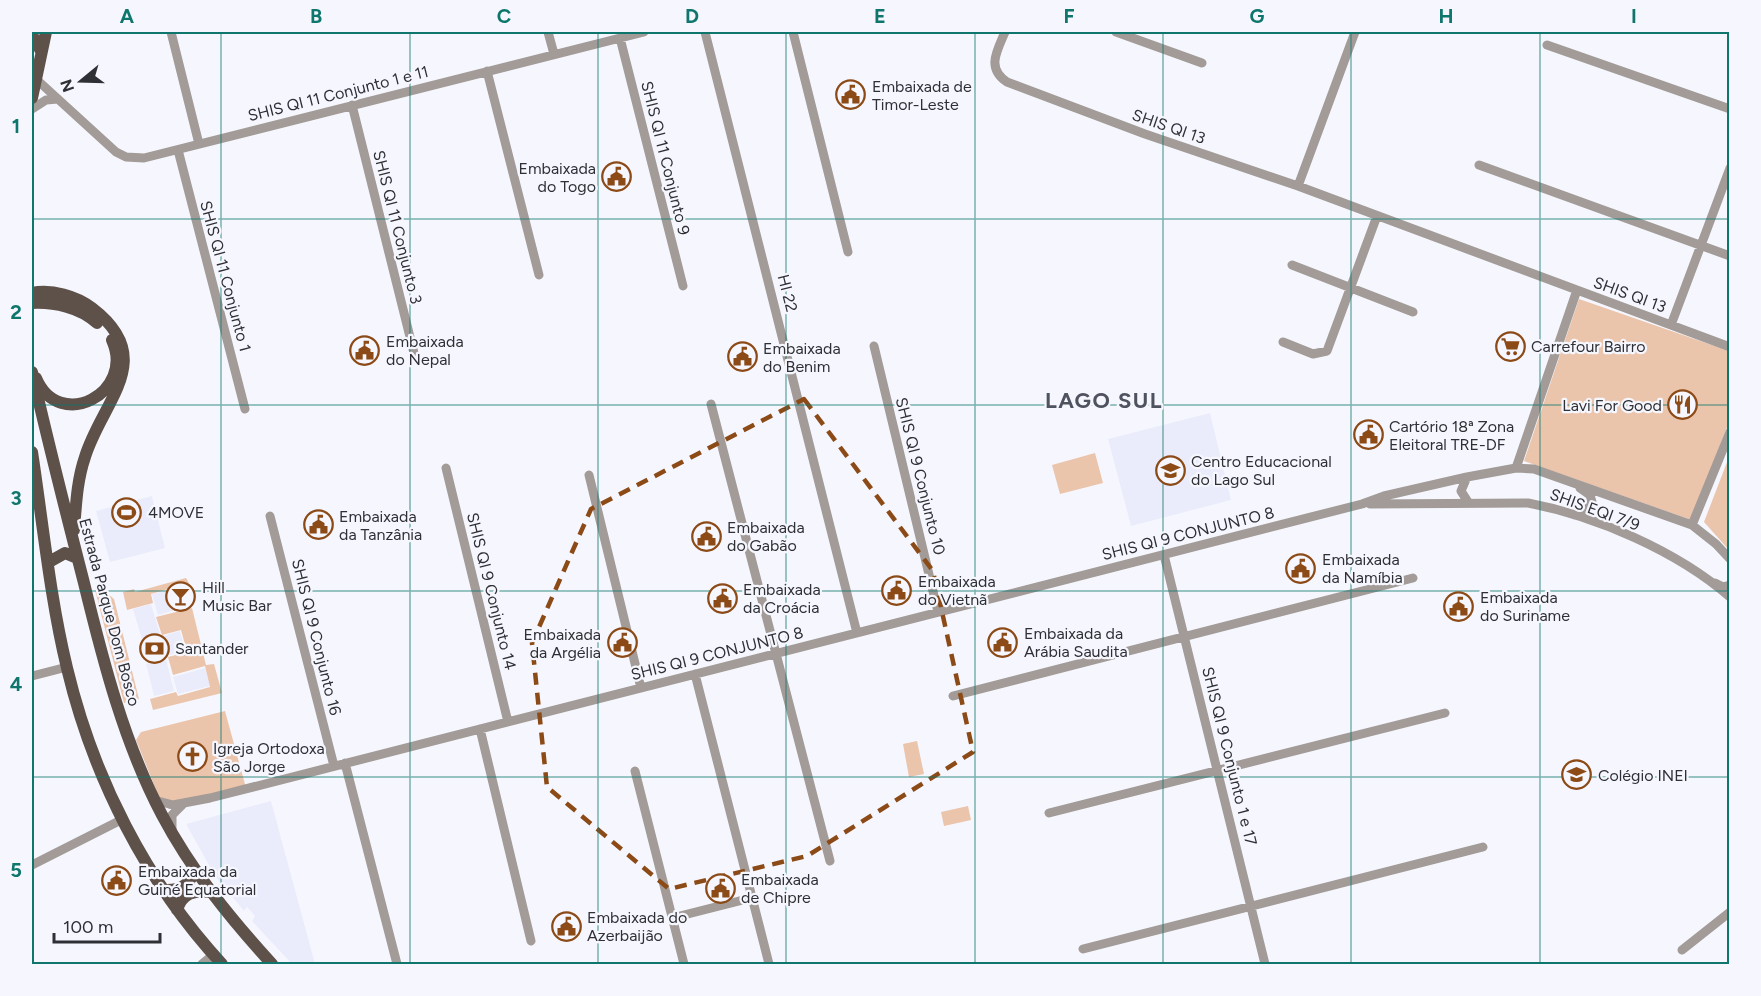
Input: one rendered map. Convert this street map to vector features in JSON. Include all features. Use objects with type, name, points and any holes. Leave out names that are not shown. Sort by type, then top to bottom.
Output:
[{"type":"main road","points":[[32,98],[46,32]]},
{"type":"main road","points":[[32,35],[41,51]]},
{"type":"main road","points":[[32,293],[70,296],[90,307],[115,329],[124,355],[122,380],[85,456],[78,489],[73,540]]},
{"type":"main road","points":[[32,303],[69,307],[89,315],[109,333],[116,347],[116,371],[112,381],[98,397],[83,404],[65,404],[55,401],[41,389],[32,367]]},
{"type":"main road","name":"Estrada Parque Dom Bosco","points":[[32,372],[101,651],[119,708],[154,800],[173,836],[210,892],[272,964]]},
{"type":"main road","points":[[32,452],[34,485],[67,667],[91,750],[121,820],[177,910],[217,960]]},
{"type":"main road","points":[[49,562],[65,553],[77,558]]},
{"type":"main road","points":[[164,890],[178,889],[185,885],[191,880],[194,868]]},
{"type":"main road","points":[[177,910],[188,894],[195,891],[210,892]]},
{"type":"street","points":[[171,32],[199,144]]},
{"type":"street","points":[[548,32],[554,54]]},
{"type":"street","name":"SHIS QI 11 Conjunto 1 e 11","points":[[36,78],[116,152],[126,157],[144,158],[644,32]]},
{"type":"street","name":"HI 22","points":[[705,32],[856,633]]},
{"type":"street","points":[[793,32],[848,252]]},
{"type":"street","name":"SHIS QI 13","points":[[1005,32],[994,63],[995,71],[1007,82],[1145,134],[1298,186],[1730,347]]},
{"type":"street","points":[[1116,32],[1202,63]]},
{"type":"street","points":[[1298,186],[1355,32]]},
{"type":"street","name":"SHIS QI 11 Conjunto 9","points":[[620,38],[683,286]]},
{"type":"street","points":[[1547,45],[1730,109]]},
{"type":"street","points":[[487,71],[539,275]]},
{"type":"street","points":[[32,109],[46,100],[58,99]]},
{"type":"street","name":"SHIS QI 11 Conjunto 3","points":[[352,105],[415,357]]},
{"type":"street","name":"SHIS QI 11 Conjunto 1","points":[[178,150],[245,409]]},
{"type":"street","points":[[1479,165],[1730,256]]},
{"type":"street","name":"SHIS QI 13","points":[[1671,325],[1730,168]]},
{"type":"street","points":[[1283,342],[1313,354],[1327,351],[1377,216]]},
{"type":"street","points":[[1292,265],[1413,312]]},
{"type":"street","points":[[1516,468],[1577,290]]},
{"type":"street","name":"SHIS QI 9 Conjunto 10","points":[[874,346],[938,612]]},
{"type":"street","points":[[711,404],[830,861]]},
{"type":"street","points":[[1692,525],[1730,432]]},
{"type":"street","name":"SHIS QI 9 Conjunto 14","points":[[446,468],[508,722]]},
{"type":"street","points":[[1362,504],[1384,496],[1467,477],[1516,468],[1534,469],[1692,525],[1716,544],[1730,559]]},
{"type":"street","points":[[589,475],[641,688]]},
{"type":"street","points":[[1467,477],[1461,491],[1468,502]]},
{"type":"street","points":[[1564,478],[1590,495],[1592,502],[1588,509],[1575,515]]},
{"type":"street","name":"SHIS EQI 7/9","points":[[1362,504],[1528,503],[1575,515],[1667,554],[1713,582],[1730,597]]},
{"type":"street","name":"SHIS QI 9 CONJUNTO 8","points":[[184,804],[1362,504]]},
{"type":"street","name":"SHIS QI 9 Conjunto 16","points":[[270,516],[334,766]]},
{"type":"street","name":"SHIS QI 9 Conjunto 1 e 17","points":[[1164,555],[1266,964]]},
{"type":"street","points":[[953,696],[1413,578]]},
{"type":"street","points":[[1713,582],[1723,587],[1730,585]]},
{"type":"street","points":[[32,676],[67,667]]},
{"type":"street","points":[[695,674],[769,964]]},
{"type":"street","points":[[1049,813],[1445,713]]},
{"type":"street","points":[[480,729],[531,941]]},
{"type":"street","points":[[345,763],[397,964]]},
{"type":"street","points":[[635,771],[684,964]]},
{"type":"street","points":[[154,800],[166,804],[184,804]]},
{"type":"street","points":[[173,836],[172,815],[184,804]]},
{"type":"street","points":[[32,865],[121,820]]},
{"type":"street","points":[[1083,949],[1484,848]]},
{"type":"street","points":[[672,918],[751,898]]},
{"type":"street","points":[[1682,950],[1730,912]]},
{"type":"street","points":[[202,964],[217,960]]},
{"type":"highlighted area","points":[[804,399],[933,571],[973,752],[807,856],[669,889],[547,787],[532,643],[591,509]]},
{"type":"shaded area","points":[[1579,299],[1729,351],[1729,422],[1691,520],[1524,461]]},
{"type":"shaded area","name":"Centro Educacional do Lago Sul","points":[[1210,413],[1231,500],[1131,526],[1108,439]]},
{"type":"shaded area","points":[[1095,453],[1103,483],[1060,494],[1052,465]]},
{"type":"shaded area","points":[[1729,457],[1729,550],[1704,522]]},
{"type":"shaded area","points":[[152,496],[165,548],[110,562],[96,511]]},
{"type":"shaded area","points":[[186,578],[189,583],[151,594],[153,603],[127,610],[123,592],[134,589],[135,592]]},
{"type":"shaded area","points":[[184,586],[190,606],[158,615],[152,594]]},
{"type":"shaded area","points":[[101,588],[114,599],[139,699],[124,703],[95,590]]},
{"type":"shaded area","points":[[151,604],[160,634],[142,639],[133,609]]},
{"type":"shaded area","points":[[192,608],[206,665],[214,664],[222,693],[153,710],[150,699],[176,692],[178,696],[210,687],[205,666],[173,675],[168,657],[187,652],[181,630],[162,635],[156,617]]},
{"type":"shaded area","points":[[180,631],[185,651],[153,659],[148,640]]},
{"type":"shaded area","points":[[166,659],[174,691],[154,696],[146,664]]},
{"type":"shaded area","points":[[205,668],[210,686],[178,694],[173,677]]},
{"type":"shaded area","points":[[225,711],[246,788],[169,809],[161,802],[136,740],[141,732]]},
{"type":"shaded area","points":[[917,741],[924,774],[909,777],[903,744]]},
{"type":"shaded area","points":[[271,801],[315,964],[292,964],[252,921],[255,916],[247,907],[244,911],[215,876],[186,824]]},
{"type":"shaded area","points":[[968,806],[971,820],[944,826],[941,812]]},
{"type":"place","name":"Embaixada de Timor-Leste","points":[[851,95]]},
{"type":"place","name":"Embaixada do Togo","points":[[617,177]]},
{"type":"place","name":"Carrefour Bairro","points":[[1510,346]]},
{"type":"place","name":"Embaixada do Nepal","points":[[365,350]]},
{"type":"place","name":"Embaixada do Benim","points":[[742,357]]},
{"type":"place","name":"Lavi For Good","points":[[1683,405]]},
{"type":"place","name":"Cartório 18ª Zona Eleitoral TRE-DF","points":[[1368,435]]},
{"type":"place","name":"Centro Educacional do Lago Sul","points":[[1170,470]]},
{"type":"place","name":"4MOVE","points":[[127,512]]},
{"type":"place","name":"Embaixada da Tanzânia","points":[[318,525]]},
{"type":"place","name":"Embaixada do Gabão","points":[[706,536]]},
{"type":"place","name":"Embaixada da Namíbia","points":[[1301,568]]},
{"type":"place","name":"Embaixada do Vietnã","points":[[897,590]]},
{"type":"place","name":"Hill Music Bar","points":[[181,596]]},
{"type":"place","name":"Embaixada da Croácia","points":[[722,598]]},
{"type":"place","name":"Embaixada do Suriname","points":[[1459,606]]},
{"type":"place","name":"Embaixada da Arábia Saudita","points":[[1003,642]]},
{"type":"place","name":"Embaixada da Argélia","points":[[622,643]]},
{"type":"place","name":"Santander","points":[[154,648]]},
{"type":"place","name":"Igreja Ortodoxa São Jorge","points":[[192,757]]},
{"type":"place","name":"Colégio INEI","points":[[1577,775]]},
{"type":"place","name":"Embaixada da Guiné Equatorial","points":[[117,880]]},
{"type":"place","name":"Embaixada de Chipre","points":[[720,888]]},
{"type":"place","name":"Embaixada do Azerbaijão","points":[[566,926]]},
{"type":"district","name":"LAGO SUL","points":[[1104,400]]}]
